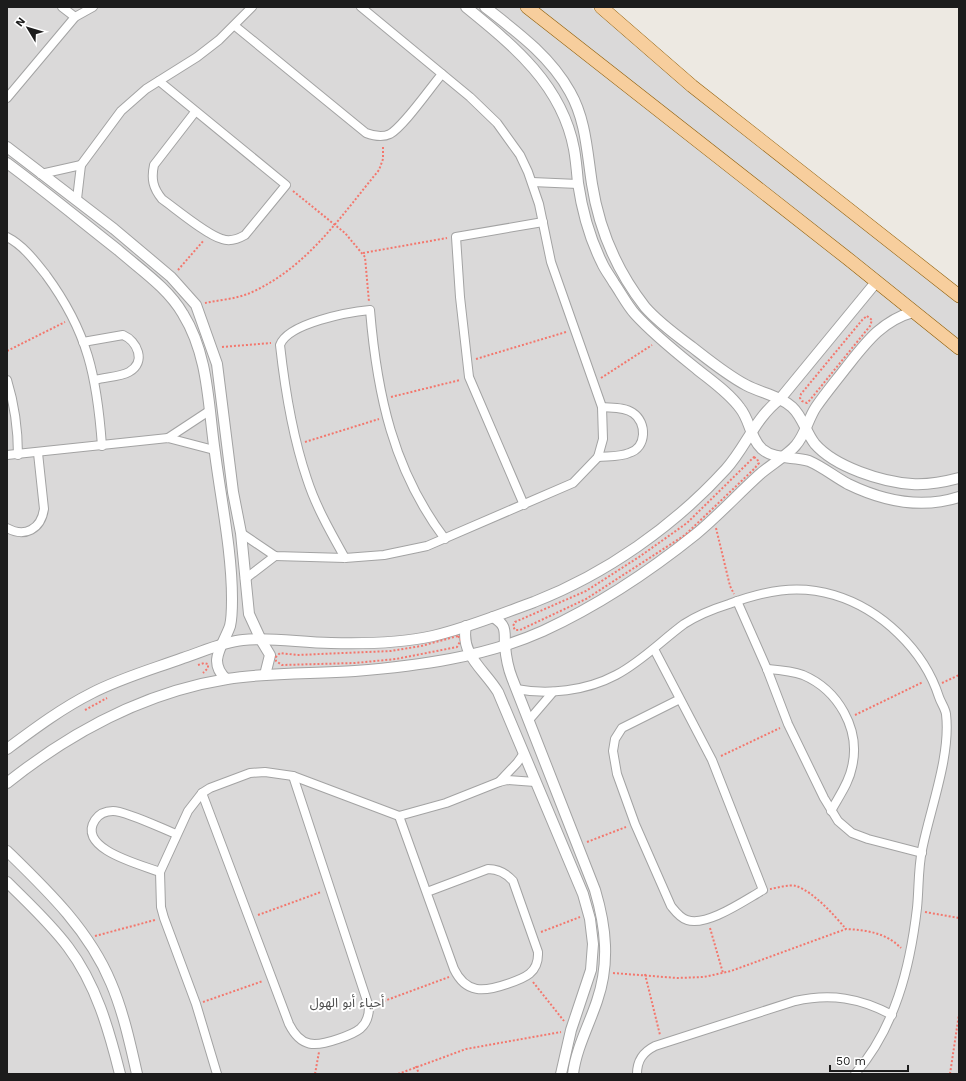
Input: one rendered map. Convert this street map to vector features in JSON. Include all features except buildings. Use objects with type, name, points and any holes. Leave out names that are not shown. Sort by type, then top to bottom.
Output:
[{"type":"main road","points":[[527,7],[877,281],[913,312],[959,348]]},
{"type":"main road","points":[[601,7],[682,78],[959,296]]},
{"type":"street","points":[[62,7],[75,17]]},
{"type":"street","points":[[7,98],[75,17],[93,7]]},
{"type":"street","points":[[69,211],[77,199],[80,165],[120,112],[146,89],[197,57],[235,26],[252,7]]},
{"type":"street","points":[[241,533],[275,556],[345,558],[399,552],[427,546],[573,483],[598,457],[603,438],[602,407],[551,262],[543,222],[532,182],[520,155],[498,123],[470,96],[361,7]]},
{"type":"street","points":[[466,7],[507,40],[534,68],[555,96],[569,129],[575,153],[578,184],[587,222],[602,264],[635,314],[661,339],[727,394],[741,409],[751,431],[762,449],[780,457],[808,461],[848,484],[893,499],[918,504],[945,501],[959,496]]},
{"type":"street","points":[[485,7],[541,52],[570,91],[582,121],[597,209],[609,248],[646,307],[661,323],[729,376],[761,392],[780,399],[794,408],[805,426],[810,438],[822,450],[848,466],[868,474],[912,484],[944,482],[959,478]]},
{"type":"street","points":[[235,26],[366,133],[381,136],[395,131],[442,74]]},
{"type":"street","points":[[158,81],[286,185],[245,235],[230,240],[222,240],[210,233],[162,199],[156,192],[153,184],[152,174],[154,165],[196,112]]},
{"type":"street","points":[[7,148],[77,199],[171,278],[196,305],[212,348],[221,391],[233,492],[241,533],[249,614],[270,655],[265,674]]},
{"type":"street","points":[[19,172],[27,162]]},
{"type":"street","points":[[7,163],[160,285],[183,313],[198,344],[208,392],[209,411],[232,584],[230,625],[221,645],[217,662],[221,674],[226,679]]},
{"type":"street","points":[[41,174],[80,165]]},
{"type":"street","points":[[532,182],[578,184]]},
{"type":"street","points":[[524,505],[470,377],[466,361],[456,237],[543,222]]},
{"type":"street","points":[[7,237],[15,241],[38,265],[58,292],[73,318],[83,342],[95,380],[102,446]]},
{"type":"street","points":[[7,749],[56,714],[92,692],[135,675],[221,645],[242,640],[328,644],[374,642],[432,636],[493,617],[564,589],[642,543],[679,514],[714,481],[734,458],[764,414],[780,399],[877,281]]},
{"type":"street","points":[[183,313],[196,305]]},
{"type":"street","points":[[345,558],[324,519],[310,487],[296,445],[286,398],[280,342],[293,333],[316,321],[345,313],[370,310],[382,400],[400,459],[412,488],[427,516],[445,539]]},
{"type":"street","points":[[7,783],[53,749],[86,728],[128,708],[172,692],[226,679],[265,674],[354,671],[469,656],[505,645],[542,631],[614,591],[673,551],[714,518],[780,457],[795,447],[801,439],[805,426],[816,407],[872,335],[886,323],[899,316],[913,312]]},
{"type":"street","points":[[83,342],[122,335],[129,338],[138,348],[138,362],[129,372],[95,380]]},
{"type":"street","points":[[7,380],[14,402],[18,428],[18,455]]},
{"type":"street","points":[[208,392],[221,391]]},
{"type":"street","points":[[598,457],[630,453],[637,449],[644,434],[641,422],[633,412],[625,409],[602,407]]},
{"type":"street","points":[[168,438],[209,411]]},
{"type":"street","points":[[7,455],[38,453],[168,438],[214,450]]},
{"type":"street","points":[[7,528],[21,533],[28,532],[40,523],[43,516],[44,509],[38,453]]},
{"type":"street","points":[[220,494],[233,492]]},
{"type":"street","points":[[232,584],[246,579],[275,556]]},
{"type":"street","points":[[516,689],[553,692],[598,683],[616,675],[654,649],[685,624],[706,612],[752,594],[778,589],[804,589],[840,597],[861,606],[886,622],[907,643],[936,685],[946,713],[945,753],[922,853],[916,911],[903,985],[892,1015],[878,1042],[855,1074]]},
{"type":"street","points":[[737,601],[767,669],[788,724],[831,811],[843,826],[852,833],[868,839],[922,853]]},
{"type":"street","points":[[493,617],[498,620],[506,631],[505,645],[508,666],[595,890],[603,916],[606,938],[604,972],[598,999],[573,1074]]},
{"type":"street","points":[[466,626],[465,638],[469,656],[482,670],[498,692],[582,894],[588,914],[593,944],[591,970],[571,1030],[561,1074]]},
{"type":"street","points":[[654,649],[712,760],[763,890],[707,920],[697,922],[686,920],[678,915],[671,906],[635,824],[613,760],[612,751],[615,738],[622,728],[680,699]]},
{"type":"street","points":[[767,669],[784,670],[802,675],[819,684],[833,696],[847,719],[851,729],[854,748],[852,767],[846,785],[831,811]]},
{"type":"street","points":[[529,720],[553,692]]},
{"type":"street","points":[[499,782],[517,763],[524,753]]},
{"type":"street","points":[[217,1074],[196,1004],[161,907],[160,872],[176,834],[194,801],[202,793],[238,776],[250,773],[265,772],[293,776],[399,816],[446,803],[507,780],[535,782]]},
{"type":"street","points":[[202,793],[294,1033],[301,1040],[310,1044],[320,1045],[358,1032],[367,1021],[370,1007],[293,776]]},
{"type":"street","points":[[160,872],[99,847],[92,835],[94,823],[103,813],[115,811],[176,834]]},
{"type":"street","points":[[399,816],[456,974],[466,985],[480,990],[491,990],[528,976],[536,966],[538,952],[514,881],[502,871],[488,868],[427,892]]},
{"type":"street","points":[[7,851],[52,895],[96,954],[111,982],[132,1050],[136,1074]]},
{"type":"street","points":[[7,882],[37,910],[69,947],[89,980],[112,1042],[120,1074]]},
{"type":"street","points":[[591,970],[604,972]]},
{"type":"street","points":[[638,1074],[638,1067],[643,1054],[649,1049],[795,1001],[812,997],[828,996],[851,998],[878,1007],[892,1015]]},
{"type":"path","points":[[196,305],[249,293],[282,276],[311,253],[379,170],[383,159],[381,136]]},
{"type":"path","points":[[286,185],[346,233],[362,253],[366,260],[370,310]]},
{"type":"path","points":[[171,278],[210,233]]},
{"type":"path","points":[[362,253],[456,237]]},
{"type":"path","points":[[867,316],[870,317],[872,320],[870,326],[810,400],[807,403],[802,402],[800,398],[801,394],[863,319],[867,316]]},
{"type":"path","points":[[7,351],[73,318]]},
{"type":"path","points":[[466,361],[574,329]]},
{"type":"path","points":[[593,383],[661,339]]},
{"type":"path","points":[[212,348],[280,342]]},
{"type":"path","points":[[382,400],[470,377]]},
{"type":"path","points":[[296,445],[386,416]]},
{"type":"path","points":[[714,518],[730,586],[737,601]]},
{"type":"path","points":[[458,636],[461,640],[457,647],[450,649],[396,659],[355,663],[282,665],[276,661],[276,657],[280,653],[297,655],[391,651],[421,646],[458,636]]},
{"type":"path","points":[[936,685],[959,676]]},
{"type":"path","points":[[847,719],[932,678]]},
{"type":"path","points":[[712,760],[788,724]]},
{"type":"path","points":[[577,846],[635,824]]},
{"type":"path","points":[[763,890],[795,886],[813,897],[831,912],[846,929]]},
{"type":"path","points":[[250,918],[330,889]]},
{"type":"path","points":[[916,911],[959,918]]},
{"type":"path","points":[[532,936],[588,914]]},
{"type":"path","points":[[85,938],[164,918]]},
{"type":"path","points":[[707,920],[723,973]]},
{"type":"path","points":[[604,972],[645,974],[677,978],[704,977],[723,973],[846,929],[864,930],[881,934],[896,943],[908,955]]},
{"type":"path","points":[[370,1007],[456,974]]},
{"type":"path","points":[[645,974],[663,1044]]},
{"type":"path","points":[[398,1074],[416,1066],[466,1049],[571,1030],[528,976]]},
{"type":"path","points":[[196,1004],[272,978]]},
{"type":"path","points":[[950,1074],[959,1014]]},
{"type":"path","points":[[315,1074],[320,1045]]},
{"type":"path","points":[[416,1066],[419,1074]]},
{"type":"shaded area","points":[[7,7],[590,7],[959,298],[959,1074],[7,1074]]},
{"type":"district","name":"أحياء أبو الهول","points":[[347,1002]]}]
